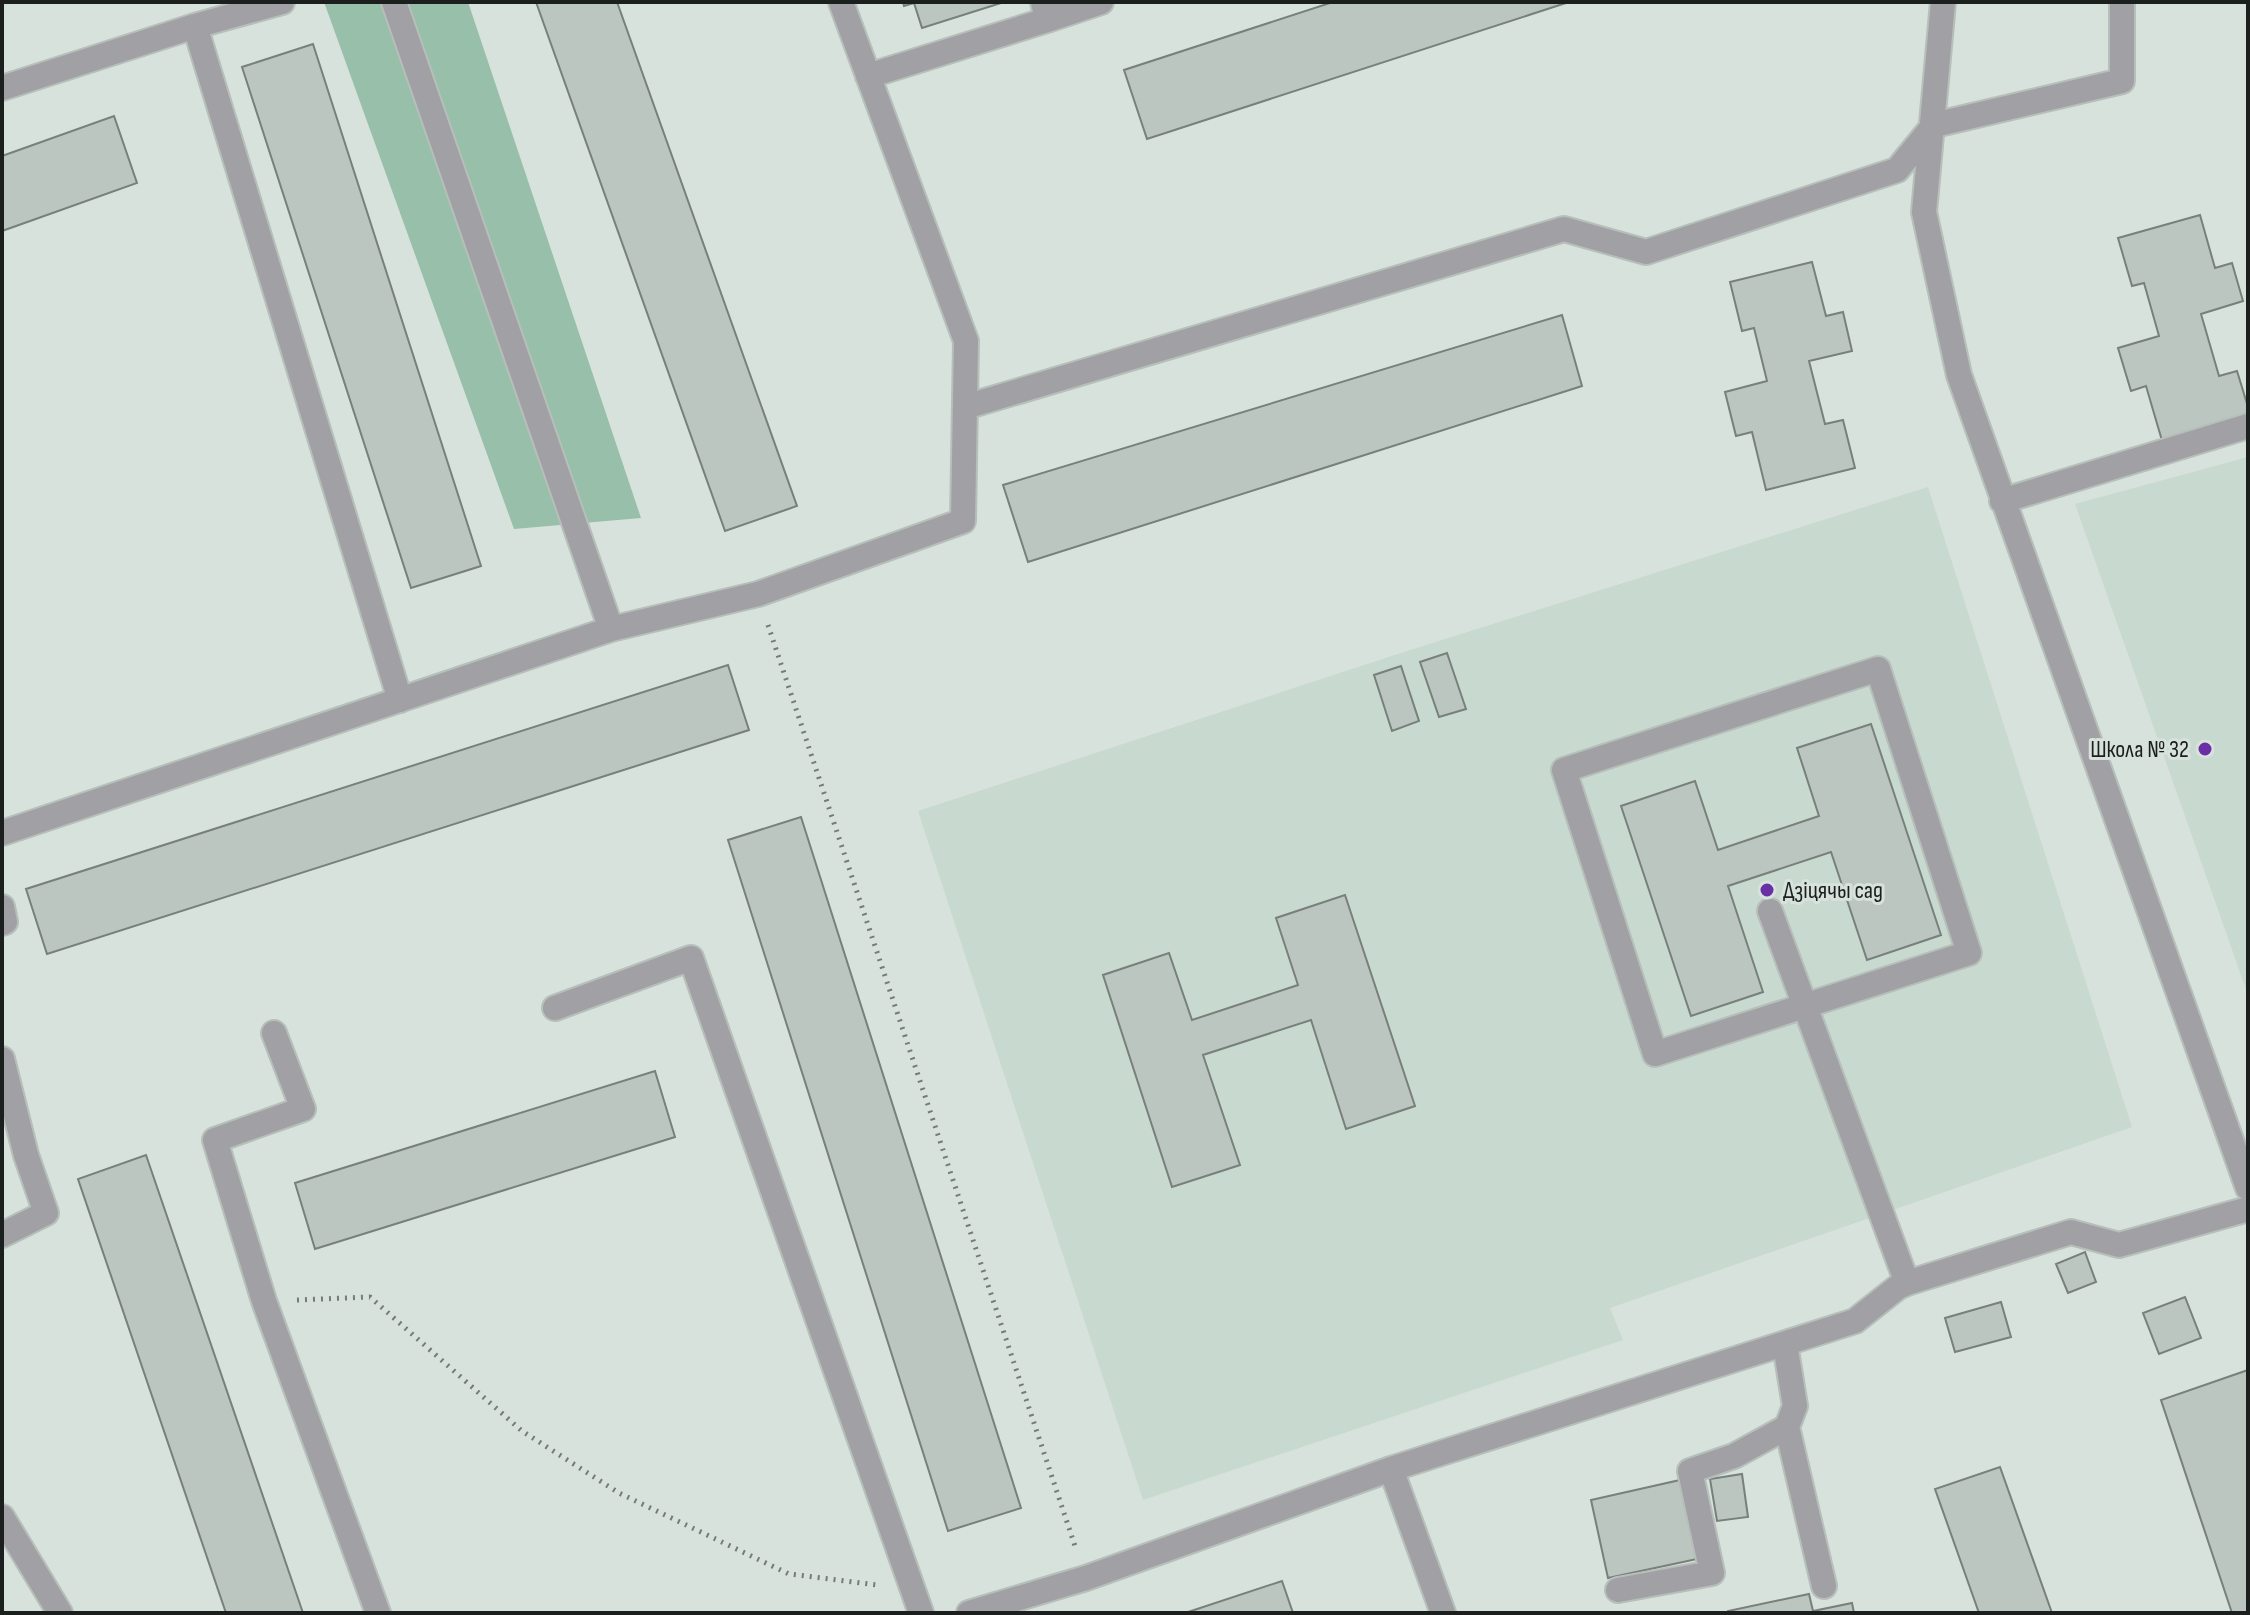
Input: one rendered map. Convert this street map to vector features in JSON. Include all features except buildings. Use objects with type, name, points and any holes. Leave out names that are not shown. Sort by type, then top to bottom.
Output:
[{"type":"street","points":[[2,88],[195,26],[282,2]]},
{"type":"street","points":[[394,2],[611,629]]},
{"type":"street","points":[[2,833],[611,629],[758,594],[963,521],[966,341],[841,2]]},
{"type":"street","points":[[868,76],[1045,11],[1101,2]]},
{"type":"street","points":[[1943,2],[1924,212],[1959,375],[2248,1188]]},
{"type":"street","points":[[965,407],[1564,229],[1646,252],[1897,170],[1934,125],[2122,81],[2122,2]]},
{"type":"street","points":[[195,26],[400,700]]},
{"type":"street","points":[[2002,501],[2248,426]]},
{"type":"street","points":[[1878,669],[1969,953],[1804,1006],[1655,1054],[1564,770],[1878,669]]},
{"type":"street","points":[[2,907],[5,922],[2,923]]},
{"type":"street","points":[[1770,911],[1907,1283]]},
{"type":"street","points":[[555,1008],[691,958],[917,1601]]},
{"type":"street","points":[[274,1033],[303,1109],[215,1140],[264,1301],[378,1613]]},
{"type":"street","points":[[2,1059],[26,1155],[46,1213],[2,1235]]},
{"type":"street","points":[[969,1613],[1086,1578],[1391,1469],[1855,1321],[1907,1283],[2071,1232],[2119,1245],[2248,1209]]},
{"type":"street","points":[[1785,1344],[1795,1406],[1787,1427],[1824,1586]]},
{"type":"street","points":[[1618,1590],[1712,1573],[1690,1471],[1734,1456],[1787,1427]]},
{"type":"street","points":[[1391,1469],[1443,1613]]},
{"type":"street","points":[[2,1517],[60,1613]]},
{"type":"path","points":[[758,594],[1086,1578]]},
{"type":"path","points":[[264,1301],[370,1297],[522,1431],[619,1493],[789,1574],[917,1601]]},
{"type":"shaded area","name":"Школа № 32","points":[[2248,457],[2248,995],[2075,504]]},
{"type":"shaded area","points":[[1928,487],[2132,1127],[1610,1308],[1623,1340],[1143,1500],[918,811],[1404,652]]},
{"type":"green space","points":[[324,2],[468,2],[641,518],[514,529]]},
{"type":"place","name":"Школа № 32","points":[[2205,749]]},
{"type":"place","name":"Дзіцячы сад","points":[[1767,890]]}]
